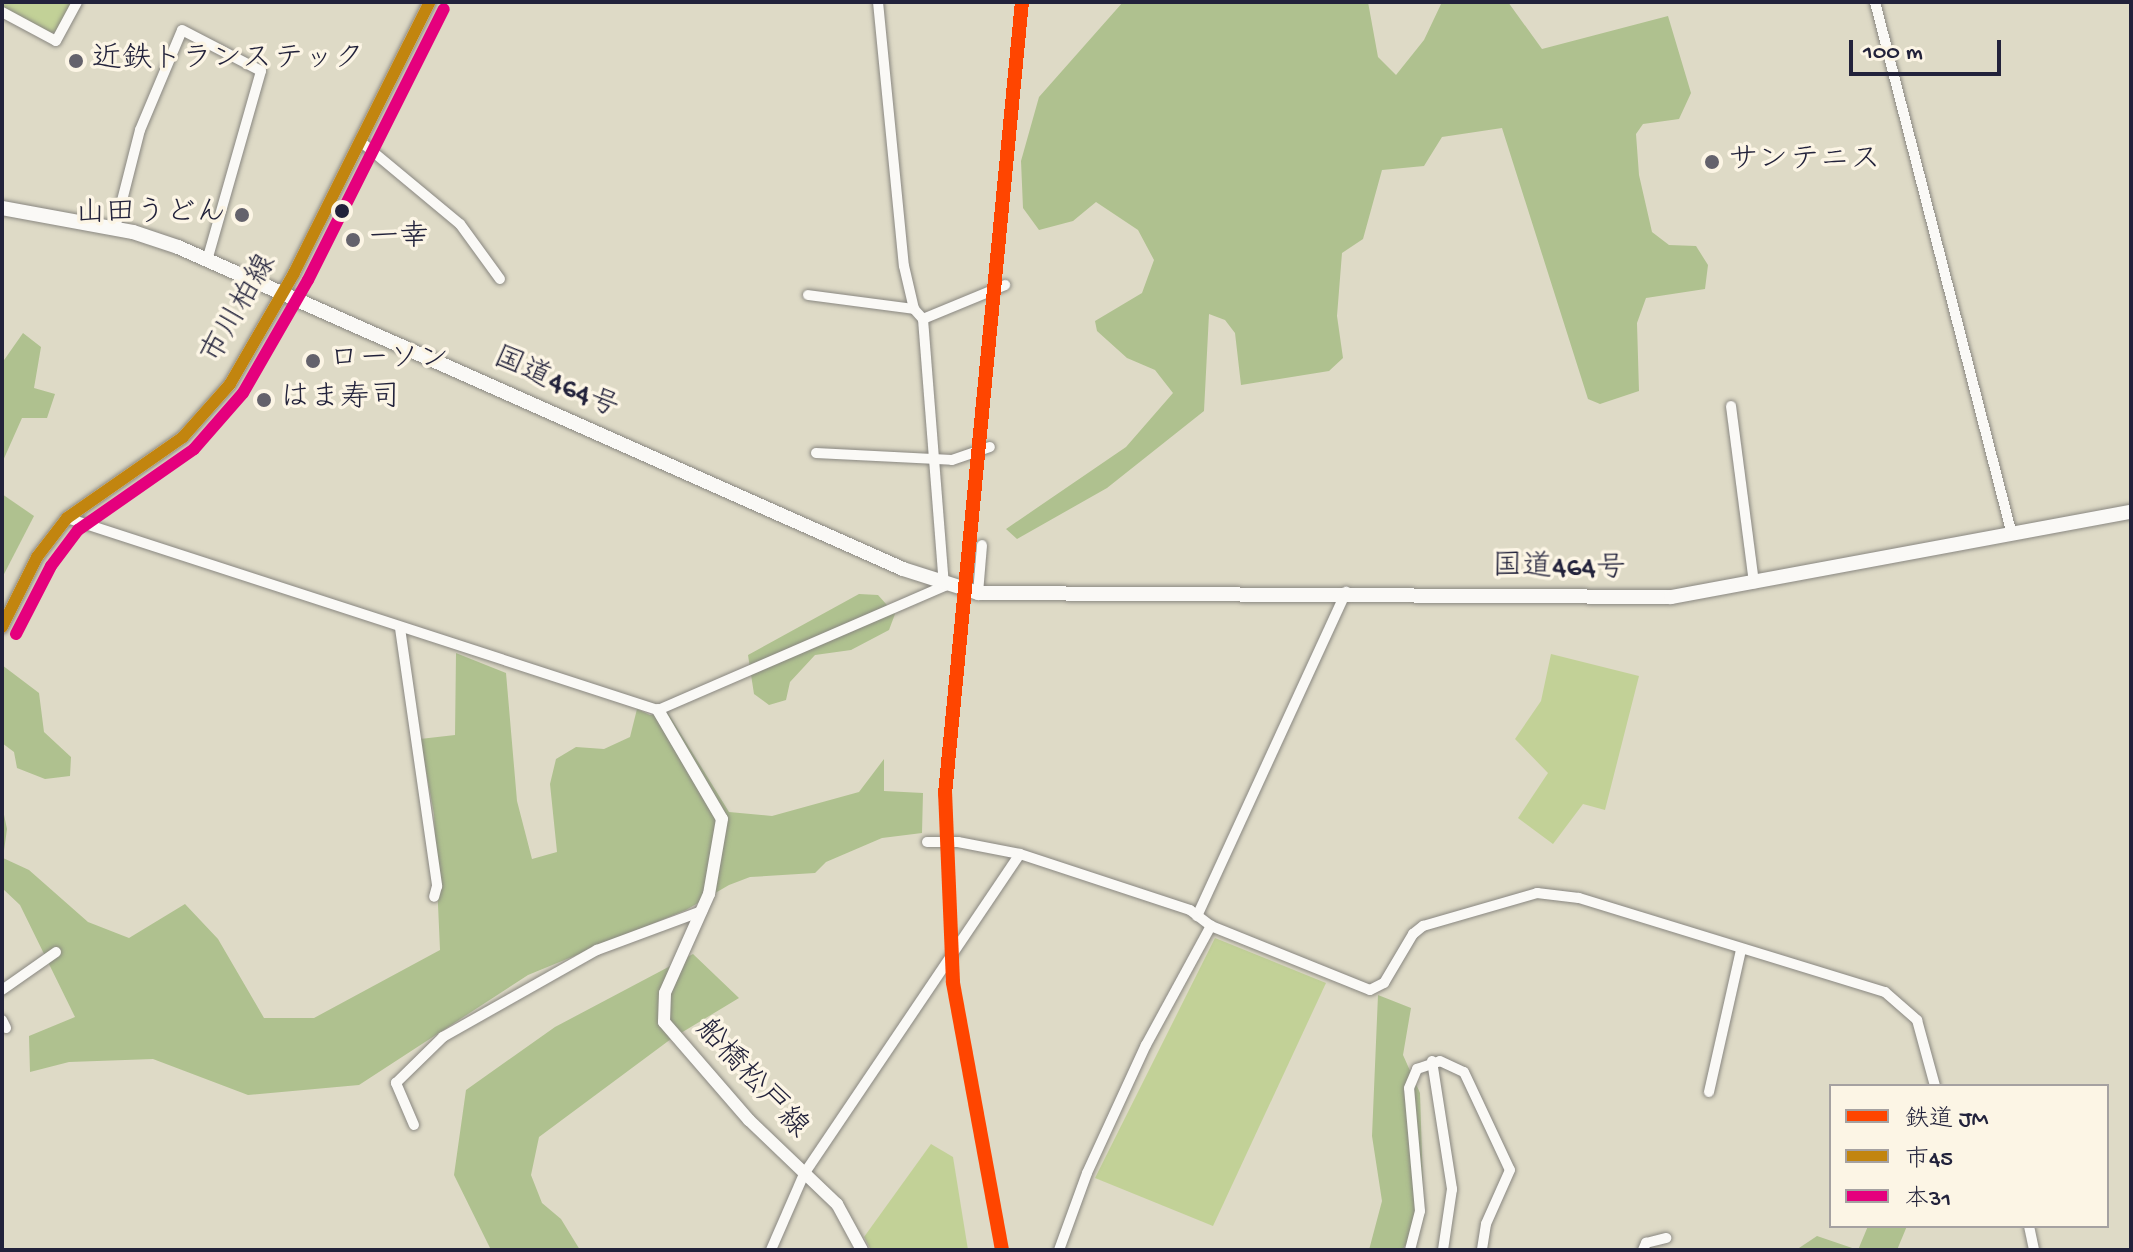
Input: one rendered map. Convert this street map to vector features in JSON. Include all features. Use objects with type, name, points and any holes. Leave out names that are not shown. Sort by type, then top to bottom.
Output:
[{"type":"highway","name":"国道464号","points":[[2,208],[115,228],[207,260],[944,586],[978,593],[1346,592],[1639,598],[1754,584],[2131,512]]},
{"type":"main road","name":"市川柏線","points":[[2,627],[37,557],[67,518],[165,450],[205,415],[247,357],[283,294],[430,5]]},
{"type":"main road","name":"船橋松戸線","points":[[658,710],[722,819],[702,911],[665,993],[664,1022],[675,1040],[837,1204],[862,1250]]},
{"type":"street","points":[[2,12],[56,41],[77,2]]},
{"type":"street","points":[[67,518],[658,710],[944,586],[923,319],[914,309],[897,207],[878,2]]},
{"type":"street","points":[[1875,2],[2012,535]]},
{"type":"street","points":[[115,228],[140,130],[182,30],[261,71],[207,260]]},
{"type":"street","points":[[360,141],[460,224],[500,279]]},
{"type":"street","points":[[923,319],[978,293],[1005,285]]},
{"type":"street","points":[[808,295],[914,309]]},
{"type":"street","points":[[1731,406],[1754,584]]},
{"type":"street","points":[[816,453],[952,460],[990,447]]},
{"type":"street","points":[[978,593],[982,545]]},
{"type":"street","points":[[1197,916],[1346,592]]},
{"type":"street","points":[[400,628],[437,886],[434,897]]},
{"type":"street","points":[[927,842],[958,842],[1020,854],[1124,885],[1197,916],[1211,926],[1370,990],[1384,983],[1413,934],[1423,926],[1537,893],[1579,898],[1895,997],[1921,1028],[1935,1084]]},
{"type":"street","points":[[771,1250],[804,1174],[1020,854]]},
{"type":"street","points":[[414,1125],[396,1083],[443,1037],[597,950],[702,911]]},
{"type":"street","points":[[1059,1250],[1087,1173],[1146,1045],[1211,926]]},
{"type":"street","points":[[1709,1092],[1741,950]]},
{"type":"street","points":[[2,990],[56,952]]},
{"type":"street","points":[[1410,1250],[1420,1211],[1409,1088],[1417,1069],[1432,1061],[1464,1072],[1510,1170],[1486,1224],[1482,1250]]},
{"type":"street","points":[[1432,1061],[1452,1189],[1443,1250]]},
{"type":"street","points":[[2029,1228],[2034,1250]]},
{"type":"street","points":[[1643,1250],[1646,1243],[1666,1238]]},
{"type":"green space","points":[[2,2],[72,2],[58,31],[48,34],[2,9]]},
{"type":"green space","points":[[1123,2],[1368,2],[1378,57],[1396,75],[1424,40],[1442,2],[1508,2],[1542,49],[1668,16],[1691,93],[1679,119],[1643,124],[1636,134],[1639,175],[1652,232],[1669,245],[1696,246],[1708,265],[1705,289],[1646,298],[1637,323],[1639,391],[1600,404],[1588,399],[1502,128],[1442,137],[1424,166],[1382,170],[1363,239],[1342,253],[1337,316],[1343,358],[1329,371],[1241,385],[1235,333],[1225,320],[1209,314],[1204,411],[1107,488],[1017,539],[1006,529],[1126,447],[1173,393],[1155,370],[1127,358],[1097,331],[1095,321],[1142,293],[1154,260],[1138,230],[1096,202],[1073,221],[1039,230],[1023,208],[1021,161],[1039,97]]},
{"type":"green space","points":[[23,333],[41,347],[34,388],[55,394],[47,418],[22,418],[2,463],[2,363]]},
{"type":"green space","points":[[2,494],[34,516],[2,578]]},
{"type":"green space","points":[[859,594],[878,595],[895,614],[889,630],[851,650],[815,655],[790,682],[786,700],[769,705],[754,694],[748,655]]},
{"type":"green space","points":[[456,653],[506,673],[517,801],[532,859],[557,852],[550,784],[556,759],[576,747],[604,749],[630,737],[637,709],[650,715],[668,713],[729,812],[772,816],[859,792],[884,759],[884,791],[923,793],[922,833],[882,838],[826,862],[815,873],[750,877],[729,885],[686,910],[528,975],[359,1085],[248,1095],[153,1059],[69,1062],[30,1072],[29,1036],[75,1017],[20,905],[2,888],[2,805],[7,829],[3,858],[29,870],[88,922],[129,938],[185,904],[218,939],[264,1018],[314,1018],[440,950],[434,814],[420,739],[455,735]]},
{"type":"green space","points":[[1551,654],[1639,676],[1605,810],[1583,804],[1553,844],[1518,818],[1548,773],[1515,739],[1541,701]]},
{"type":"green space","points":[[2,665],[39,693],[44,732],[71,757],[70,776],[45,779],[17,768],[14,752],[2,743]]},
{"type":"green space","points":[[1215,938],[1326,983],[1213,1226],[1095,1178]]},
{"type":"green space","points":[[693,954],[739,998],[671,1039],[539,1137],[531,1175],[542,1203],[561,1219],[580,1250],[491,1250],[454,1175],[466,1090],[555,1027]]},
{"type":"green space","points":[[1378,995],[1411,1008],[1403,1055],[1420,1093],[1424,1218],[1402,1250],[1369,1250],[1382,1201],[1372,1136]]},
{"type":"green space","points":[[931,1144],[953,1157],[968,1250],[871,1250],[864,1237]]},
{"type":"green space","points":[[1867,1228],[1906,1228],[1897,1250],[1858,1250]]},
{"type":"green space","points":[[1817,1236],[1858,1250],[1796,1250]]},
{"type":"rail line","name":"JM","points":[[1002,1250],[953,982],[945,794],[1022,2]]},
{"type":"transit line","name":"市45","points":[[2,627],[37,557],[67,518],[183,437],[230,384],[294,273],[430,2]]},
{"type":"transit line","name":"本31","points":[[16,634],[51,566],[78,530],[194,449],[243,393],[308,280],[444,9]]},
{"type":"place","name":"近鉄トランステック","points":[[76,61]]},
{"type":"place","name":"サンテニス","points":[[1712,162]]},
{"type":"place","name":"山田うどん","points":[[242,215]]},
{"type":"place","name":"一幸","points":[[353,240]]},
{"type":"place","name":"ローソン","points":[[313,361]]},
{"type":"place","name":"はま寿司","points":[[264,400]]}]
